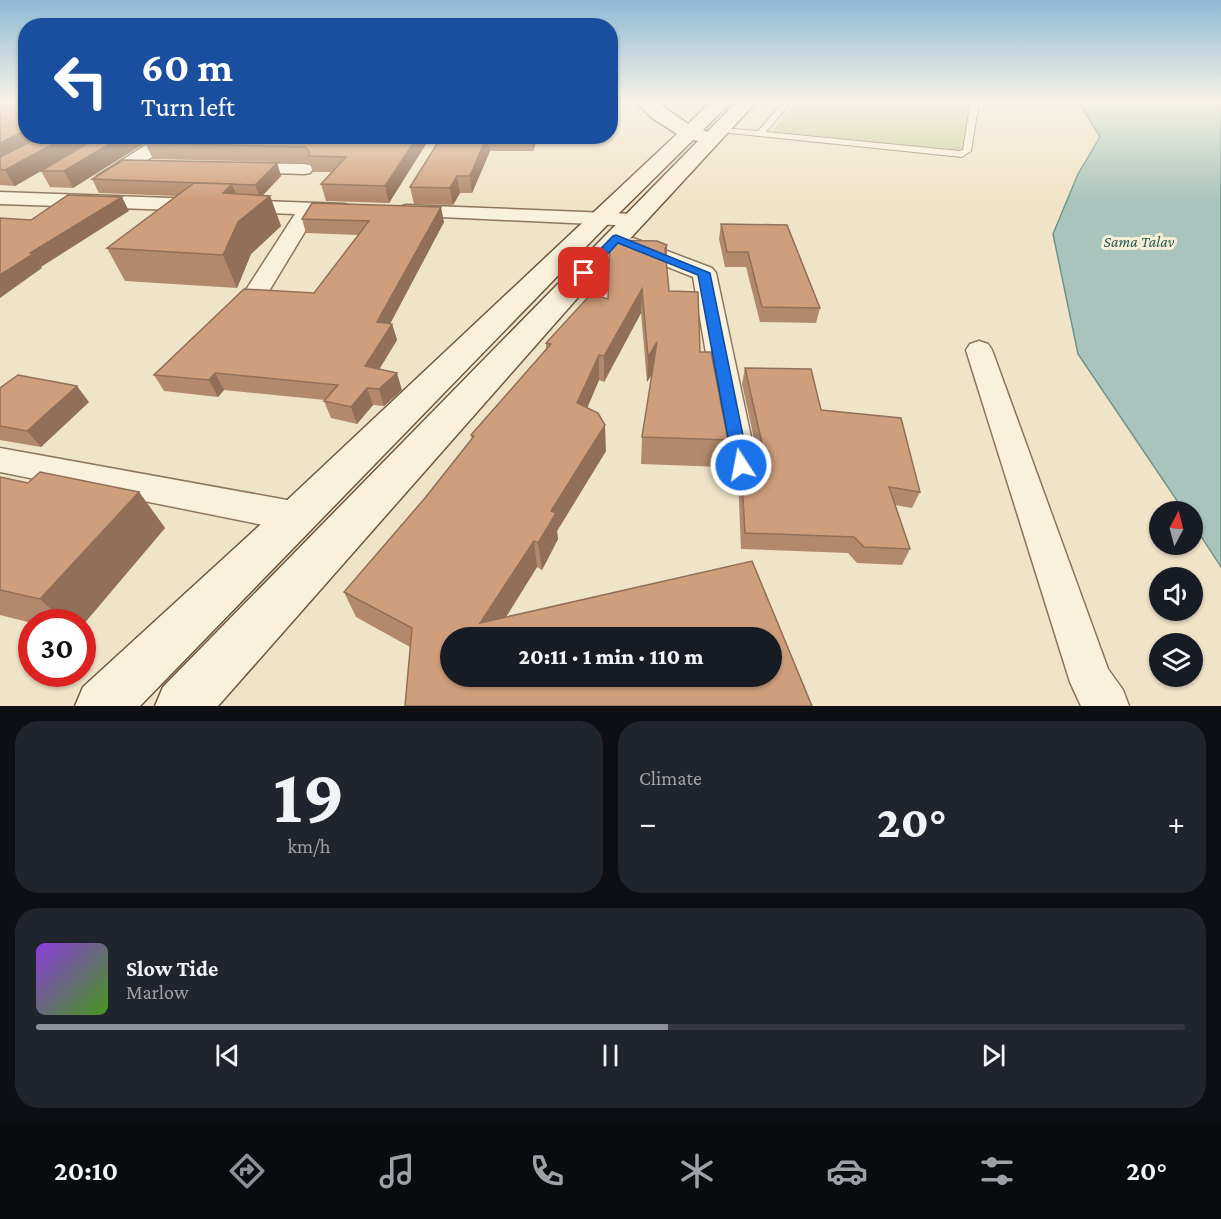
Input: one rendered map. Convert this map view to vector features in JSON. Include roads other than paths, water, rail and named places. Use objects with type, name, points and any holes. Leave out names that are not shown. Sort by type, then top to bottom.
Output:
[{"type":"main road","points":[[182,706],[617,225],[691,134]]},
{"type":"main road","points":[[102,706],[298,517],[617,225]]},
{"type":"street","points":[[70,201],[159,144]]},
{"type":"street","points":[[265,208],[318,155]]},
{"type":"street","points":[[125,166],[161,167]]},
{"type":"street","points":[[220,168],[304,169]]},
{"type":"street","points":[[4,200],[42,182]]},
{"type":"street","points":[[408,192],[391,211],[617,225],[704,273],[741,465]]},
{"type":"street","points":[[4,200],[364,210]]},
{"type":"street","points":[[254,296],[308,210]]},
{"type":"street","points":[[979,350],[1090,682],[1107,706]]},
{"type":"street","points":[[0,460],[298,517]]},
{"type":"lane","points":[[830,134],[962,154],[967,151],[970,134]]},
{"type":"water","name":"Sama Talav","points":[[1098,134],[1221,134],[1221,567],[1203,539],[1203,501],[1177,501],[1078,354],[1053,234],[1078,174],[1100,137]]}]
